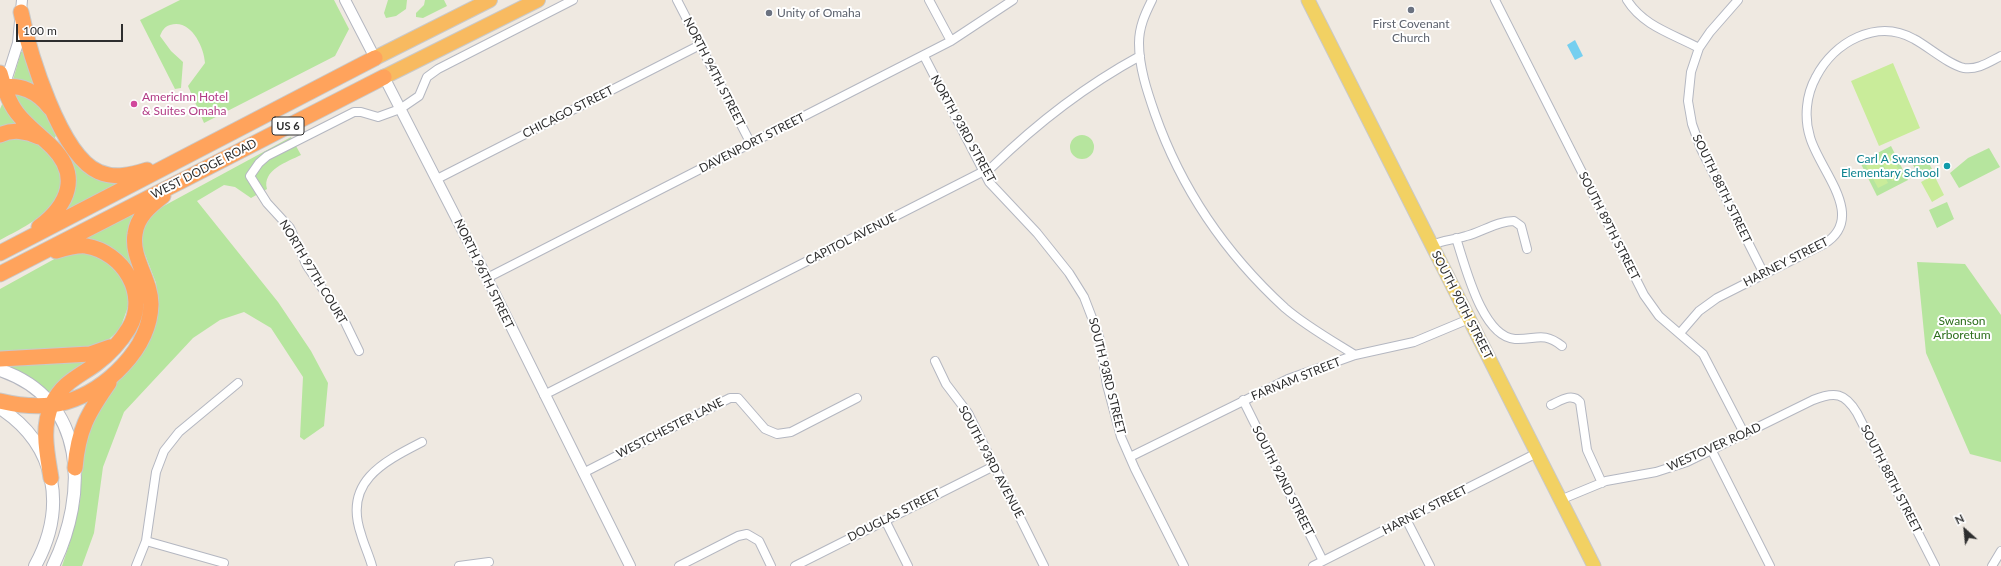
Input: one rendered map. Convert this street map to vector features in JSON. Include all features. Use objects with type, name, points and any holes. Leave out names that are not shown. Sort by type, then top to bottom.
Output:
[{"type":"highway","name":"WEST DODGE ROAD","points":[[0,252],[490,0]]},
{"type":"highway","name":"WEST DODGE ROAD","points":[[0,274],[384,77],[538,0]]},
{"type":"highway","points":[[22,6],[26,34],[36,66],[56,119]]},
{"type":"highway","points":[[1,86],[21,88],[30,91],[44,101],[78,156],[92,168],[106,175],[127,176],[184,158]]},
{"type":"highway","points":[[0,252],[40,226],[54,214],[62,205],[68,185],[64,166],[53,148],[15,111],[1,86]]},
{"type":"highway","points":[[0,135],[18,131],[31,133],[43,139]]},
{"type":"highway","points":[[75,468],[78,438],[84,425],[99,398],[144,334],[151,306],[148,283],[134,242],[138,224],[149,208],[192,175]]},
{"type":"highway","points":[[34,257],[68,248],[85,246],[107,253],[129,274],[136,298],[133,321],[122,338],[97,364],[69,381],[57,395],[52,405],[47,421],[45,438],[51,478]]},
{"type":"highway","points":[[0,359],[90,354],[107,349],[122,338]]},
{"type":"highway","points":[[0,401],[14,404],[52,405],[76,398],[96,389],[124,363]]},
{"type":"main road","name":"SOUTH 90TH STREET","points":[[1308,0],[1594,566]]},
{"type":"main road","points":[[0,370],[27,382],[40,392],[52,405],[66,428],[71,440],[75,468],[72,504],[68,526],[53,566]]},
{"type":"main road","points":[[0,408],[13,418],[34,442],[51,478],[54,503],[52,520],[35,566]]},
{"type":"street","points":[[345,0],[375,58]]},
{"type":"street","points":[[400,109],[419,96],[427,77],[438,68],[573,0]]},
{"type":"street","name":"NORTH 94TH STREET","points":[[677,0],[751,144]]},
{"type":"street","points":[[929,0],[951,42]]},
{"type":"street","name":"DAVENPORT STREET","points":[[487,278],[951,42],[1013,0]]},
{"type":"street","points":[[1152,0],[1142,22],[1139,33],[1142,72],[1158,124],[1179,170],[1200,208],[1244,266],[1286,308],[1307,325],[1355,355]]},
{"type":"street","name":"SOUTH 89TH STREET","points":[[1495,0],[1644,295],[1659,316],[1698,348],[1708,361],[1745,434]]},
{"type":"street","points":[[1627,0],[1637,13],[1649,23],[1699,48],[1710,32],[1738,0]]},
{"type":"street","points":[[1,86],[16,56],[22,6]]},
{"type":"street","name":"HARNEY STREET","points":[[1680,333],[1708,304],[1830,240],[1835,235],[1842,223],[1842,206],[1812,144],[1807,115],[1809,96],[1815,79],[1824,64],[1841,46],[1853,38],[1867,33],[1890,31],[1914,38],[1953,64],[1963,68],[1981,67],[2001,56]]},
{"type":"street","name":"CHICAGO STREET","points":[[436,179],[700,45]]},
{"type":"street","name":"SOUTH 88TH STREET","points":[[1699,48],[1693,65],[1688,96],[1692,124],[1701,149],[1764,274]]},
{"type":"street","name":"NORTH 93RD STREET","points":[[924,56],[989,182],[1018,211],[1069,273]]},
{"type":"street","name":"CAPITOL AVENUE","points":[[544,395],[992,167],[1025,135],[1048,116],[1140,56]]},
{"type":"street","name":"NORTH 96TH STREET","points":[[384,77],[487,278],[630,566]]},
{"type":"street","name":"NORTH 97TH COURT","points":[[359,351],[344,320],[307,266],[290,228],[267,203],[250,176],[259,163],[267,156],[349,114],[358,111],[382,116],[400,109]]},
{"type":"street","points":[[1432,245],[1444,240],[1467,236],[1503,222],[1514,221],[1521,226],[1527,249]]},
{"type":"street","points":[[1456,238],[1470,281],[1487,319],[1497,332],[1513,339],[1546,336],[1562,346]]},
{"type":"street","name":"SOUTH 93RD STREET","points":[[1069,273],[1084,297],[1092,314],[1099,336],[1113,412],[1130,457],[1184,566]]},
{"type":"street","name":"FARNAM STREET","points":[[1130,457],[1244,400],[1294,377],[1355,355],[1414,342],[1469,319]]},
{"type":"street","name":"SOUTH 93RD AVENUE","points":[[935,361],[946,384],[968,414],[1044,566]]},
{"type":"street","points":[[136,566],[146,541],[156,472],[164,450],[179,432],[238,383]]},
{"type":"street","name":"WESTOVER ROAD","points":[[1560,500],[1599,484],[1670,469],[1712,451],[1817,398],[1829,395],[1842,396]]},
{"type":"street","name":"SOUTH 88TH STREET","points":[[1842,396],[1851,402],[1935,566]]},
{"type":"street","points":[[1551,405],[1569,397],[1578,399],[1581,405],[1589,456],[1599,484]]},
{"type":"street","name":"WESTCHESTER LANE","points":[[583,473],[730,398],[738,398],[765,429],[777,434],[791,432],[857,398]]},
{"type":"street","name":"SOUTH 92ND STREET","points":[[1244,400],[1323,561]]},
{"type":"street","points":[[372,566],[358,520],[357,507],[361,489],[366,480],[378,467],[422,442]]},
{"type":"street","points":[[1712,451],[1770,566]]},
{"type":"street","name":"HARNEY STREET","points":[[1313,566],[1537,453]]},
{"type":"street","name":"DOUGLAS STREET","points":[[795,566],[994,466]]},
{"type":"street","points":[[1406,519],[1430,566]]},
{"type":"street","points":[[885,520],[908,566]]},
{"type":"street","points":[[679,566],[738,536],[747,534],[759,541],[771,566]]},
{"type":"street","points":[[146,541],[224,562]]},
{"type":"street","points":[[1992,566],[2001,551]]},
{"type":"street","points":[[459,566],[489,562]]},
{"type":"green space","points":[[180,0],[334,0],[349,29],[335,56],[204,123],[188,86],[205,63],[202,49],[195,35],[190,29],[177,24],[166,27],[160,36],[171,51],[183,62],[181,88],[175,89],[140,20]]},
{"type":"green space","points":[[388,0],[407,0],[406,9],[396,16],[386,18],[384,13]]},
{"type":"green space","points":[[425,0],[444,0],[447,6],[423,18],[416,17],[416,13],[424,5]]},
{"type":"green space","points":[[21,52],[23,52],[36,86],[13,80]]},
{"type":"green space","points":[[1893,63],[1920,128],[1879,146],[1851,81]]},
{"type":"green space","points":[[12,92],[29,97],[41,107],[50,119],[58,134],[55,137],[56,141],[68,157],[77,165],[79,164],[124,181],[57,218],[70,179]]},
{"type":"green space","points":[[3,102],[20,125],[0,129],[0,109]]},
{"type":"green space","points":[[1082,135],[1087,136],[1093,142],[1093,152],[1087,158],[1082,159],[1077,158],[1071,152],[1070,147],[1071,142],[1077,136]]},
{"type":"green space","points":[[291,137],[301,155],[283,164],[272,172],[266,182],[267,189],[251,198],[235,187],[224,185],[197,201],[278,302],[311,351],[328,383],[324,426],[304,440],[300,437],[303,377],[271,328],[244,312],[220,320],[193,338],[124,412],[103,467],[94,533],[82,566],[62,566],[70,542],[80,501],[84,437],[109,392],[134,362],[158,308],[156,283],[141,244],[140,236],[146,220],[160,208]]},
{"type":"green space","points":[[0,139],[34,139],[54,158],[60,173],[61,187],[56,199],[38,218],[0,240]]},
{"type":"green space","points":[[1891,146],[1908,180],[1877,196],[1860,162]]},
{"type":"green space","points":[[1989,148],[2000,167],[1959,188],[1950,173],[1968,158]]},
{"type":"green space","points":[[1890,153],[1902,176],[1892,181],[1880,159]]},
{"type":"green space","points":[[1925,156],[1932,169],[1919,176],[1912,163]]},
{"type":"green space","points":[[1877,160],[1888,183],[1878,188],[1866,166]]},
{"type":"green space","points":[[1934,175],[1944,195],[1932,202],[1921,182]]},
{"type":"green space","points":[[1947,202],[1954,219],[1937,228],[1929,210]]},
{"type":"green space","points":[[143,207],[138,272],[134,274],[84,239]]},
{"type":"green space","points":[[85,252],[108,260],[125,280],[129,304],[120,329],[107,341],[92,347],[0,354],[0,289],[58,257]]},
{"type":"green space","name":"Swanson Arboretum","points":[[1917,262],[1965,264],[2001,315],[2001,462],[1970,454],[1926,353]]},
{"type":"green space","points":[[88,359],[88,362],[48,393],[24,375],[3,366],[4,364]]},
{"type":"water","points":[[1575,40],[1583,56],[1575,60],[1567,45]]},
{"type":"place","name":"First Covenant Church","points":[[1411,10]]},
{"type":"place","name":"Unity of Omaha","points":[[769,13]]},
{"type":"place","name":"AmericInn Hotel & Suites Omaha","points":[[134,104]]},
{"type":"place","name":"Carl A Swanson Elementary School","points":[[1947,166]]}]
